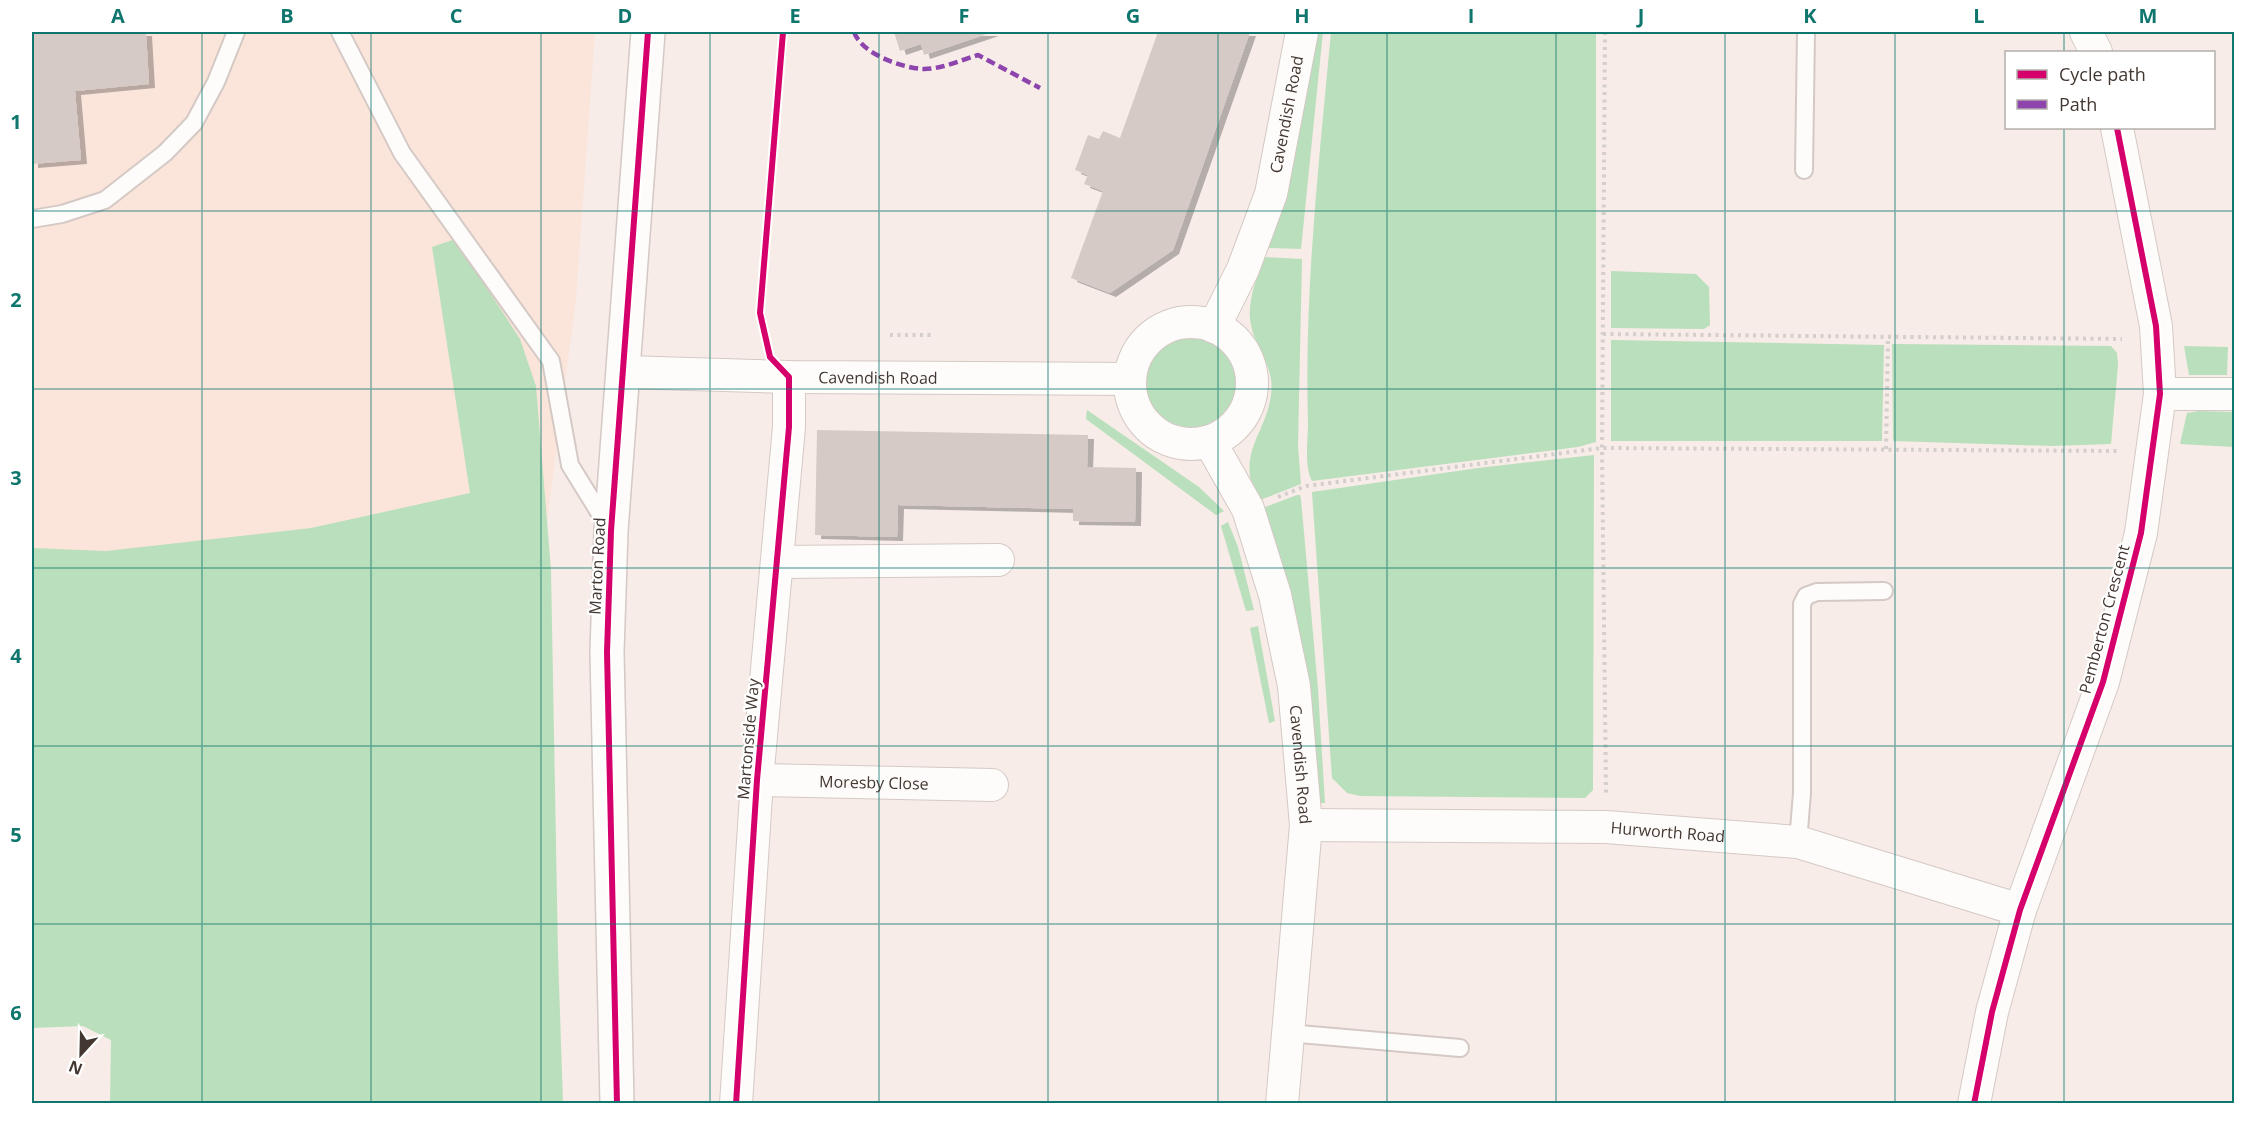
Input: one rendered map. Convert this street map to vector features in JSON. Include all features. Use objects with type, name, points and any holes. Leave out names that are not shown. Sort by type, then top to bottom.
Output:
[{"type":"main road","name":"Marton Road","points":[[618,1104],[606,652],[611,531],[648,32]]},
{"type":"street","name":"Cavendish Road","points":[[1214,327],[1243,269],[1271,194],[1302,32]]},
{"type":"street","points":[[2086,32],[2096,51]]},
{"type":"street","name":"Pemberton Crescent","points":[[1974,1104],[1992,1012],[2020,910],[2103,682],[2141,533],[2160,394],[2156,326],[2117,129]]},
{"type":"street","points":[[1195,322],[1214,327],[1230,336],[1243,350],[1250,367],[1252,386],[1249,404],[1240,421],[1227,434],[1210,442],[1190,445],[1171,441],[1153,432],[1140,417],[1132,399],[1130,379],[1134,360],[1144,345],[1158,332],[1176,324],[1195,322]]},
{"type":"street","name":"Cavendish Road","points":[[624,372],[789,377],[1130,379]]},
{"type":"street","name":"Martonside Way","points":[[736,1104],[757,780],[789,427],[789,377]]},
{"type":"street","points":[[2160,394],[2235,394]]},
{"type":"street","name":"Cavendish Road","points":[[1210,442],[1248,509],[1275,595],[1294,687],[1306,825],[1282,1104]]},
{"type":"street","points":[[778,562],[998,560]]},
{"type":"street","name":"Moresby Close","points":[[757,780],[992,785]]},
{"type":"street","name":"Hurworth Road","points":[[1306,825],[1606,827],[1798,842],[2020,910]]},
{"type":"lane","points":[[32,219],[62,214],[105,200],[165,153],[194,123],[216,82],[236,32]]},
{"type":"lane","points":[[340,32],[402,153],[551,361],[570,465],[611,531]]},
{"type":"lane","points":[[1804,170],[1806,32]]},
{"type":"lane","points":[[1798,842],[1802,793],[1802,604],[1806,596],[1818,592],[1884,591]]},
{"type":"lane","points":[[1288,1033],[1460,1048]]},
{"type":"path","points":[[1605,32],[1602,447],[1606,827]]},
{"type":"path","points":[[1603,334],[1888,339],[2122,339]]},
{"type":"path","points":[[890,335],[932,335]]},
{"type":"path","points":[[1886,449],[1888,339]]},
{"type":"path","points":[[1248,509],[1306,486],[1602,447],[2152,451]]},
{"type":"shaded area","points":[[32,32],[595,32],[576,299],[545,537],[32,606]]},
{"type":"green space","points":[[1313,32],[1323,32],[1301,249],[1267,248]]},
{"type":"green space","points":[[1331,32],[1596,32],[1596,442],[1578,447],[1312,481],[1307,453],[1310,276]]},
{"type":"green space","points":[[455,239],[520,339],[536,386],[551,570],[563,1103],[110,1103],[111,1040],[83,1026],[32,1028],[32,548],[106,551],[311,528],[470,493],[432,247]]},
{"type":"green space","points":[[1264,257],[1302,259],[1298,445],[1301,484],[1258,501],[1249,470],[1250,457],[1268,410],[1271,384],[1268,367],[1253,334],[1250,308]]},
{"type":"green space","points":[[1611,271],[1696,274],[1709,287],[1710,325],[1704,329],[1611,328]]},
{"type":"green space","points":[[1190,338],[1208,341],[1223,351],[1233,366],[1236,384],[1233,402],[1223,417],[1208,427],[1190,430],[1172,427],[1157,417],[1147,402],[1144,384],[1147,366],[1157,351],[1172,341]]},
{"type":"green space","points":[[1611,340],[1884,345],[1882,441],[1611,441]]},
{"type":"green space","points":[[1892,344],[2111,346],[2117,353],[2118,365],[2111,444],[2052,446],[1893,441]]},
{"type":"green space","points":[[2184,346],[2228,347],[2227,375],[2189,375]]},
{"type":"green space","points":[[1087,410],[1199,487],[1224,511],[1216,515],[1086,419]]},
{"type":"green space","points":[[2234,412],[2234,447],[2180,444],[2187,413]]},
{"type":"green space","points":[[1594,455],[1593,790],[1585,798],[1360,796],[1347,793],[1332,778],[1312,492],[1478,468]]},
{"type":"green space","points":[[1300,495],[1301,499],[1318,689],[1325,803],[1320,803],[1318,797],[1263,508]]},
{"type":"green space","points":[[1228,522],[1238,547],[1254,610],[1246,611],[1221,526]]},
{"type":"green space","points":[[1258,626],[1275,721],[1269,723],[1250,628]]},
{"type":"building","points":[[32,32],[146,32],[149,84],[75,91],[81,160],[32,164]]},
{"type":"building","points":[[894,32],[993,32],[924,55],[921,44],[900,51]]},
{"type":"building","points":[[1158,32],[1250,32],[1173,250],[1110,293],[1071,278],[1103,191],[1084,184],[1088,175],[1075,170],[1088,135],[1099,139],[1103,131],[1120,138]]},
{"type":"building","points":[[817,430],[1088,435],[1087,467],[1136,468],[1135,522],[1073,521],[1073,509],[898,505],[897,537],[815,535]]},
{"type":"marked path","points":[[854,32],[865,47],[893,62],[922,69],[936,68],[978,55],[1040,88]]},
{"type":"cycle path","points":[[617,1104],[607,652],[611,531],[648,32]]},
{"type":"cycle path","points":[[736,1104],[757,780],[789,427],[789,377],[770,357],[760,313],[783,32]]},
{"type":"cycle path","points":[[1974,1104],[1992,1012],[2020,910],[2103,682],[2141,533],[2160,394],[2156,326],[2117,129]]}]
